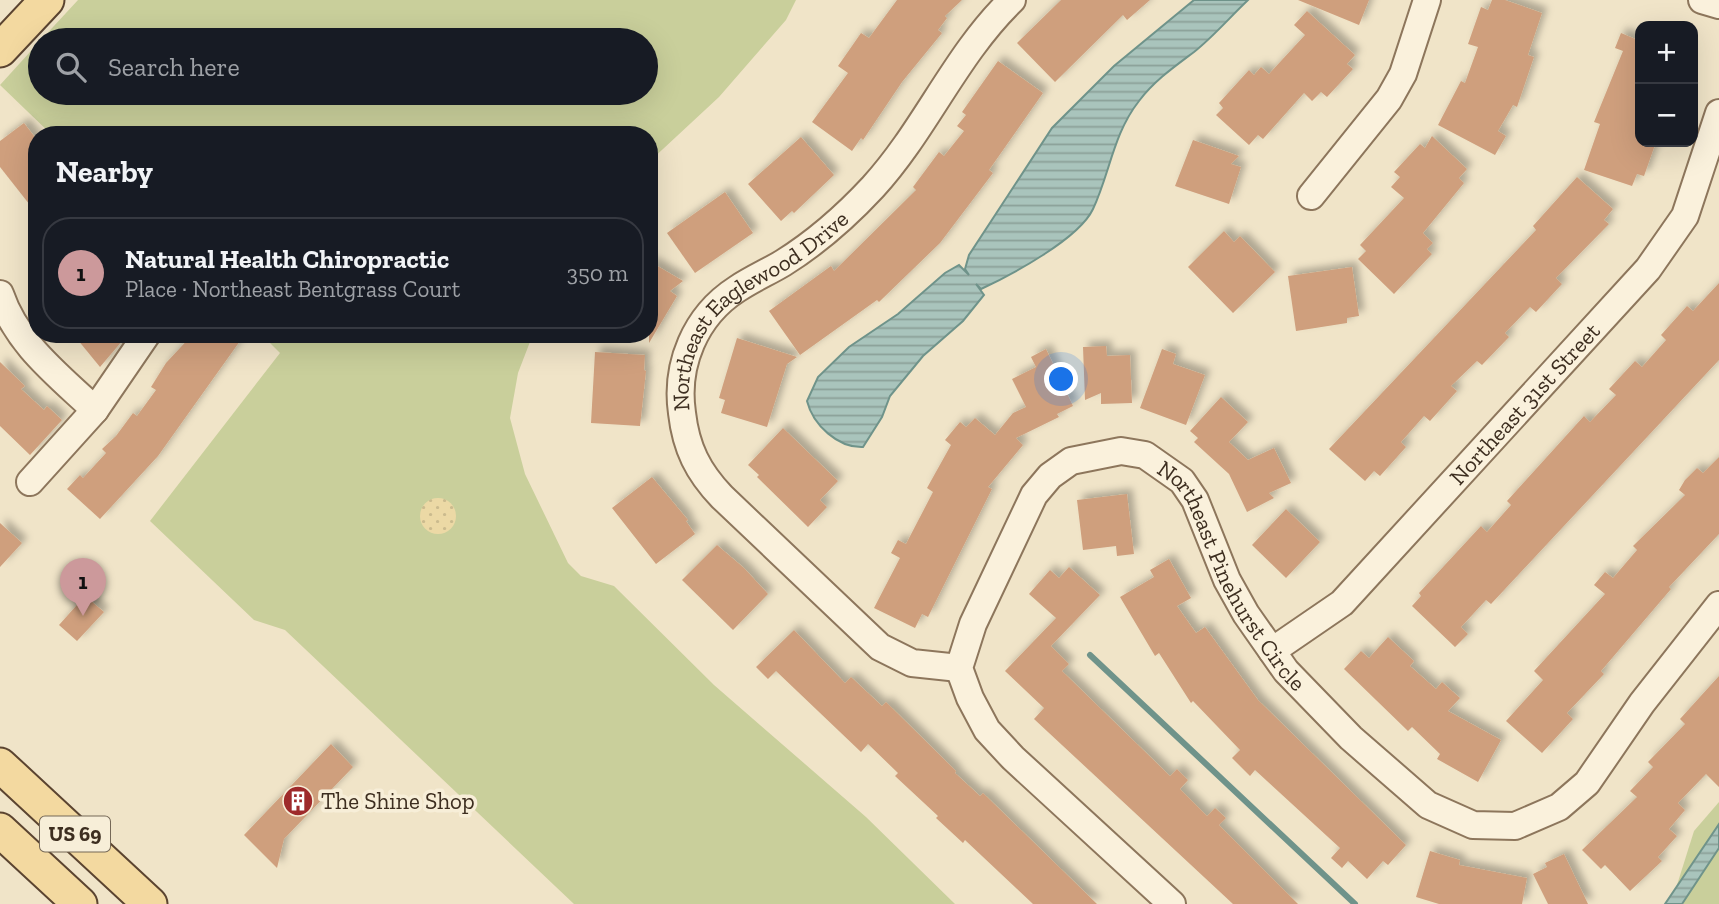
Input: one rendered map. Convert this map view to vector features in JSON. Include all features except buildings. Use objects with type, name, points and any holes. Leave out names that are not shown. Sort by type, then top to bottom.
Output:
[{"type":"main road","points":[[0,50],[47,0]]},
{"type":"main road","name":"US 69","points":[[0,765],[150,904]]},
{"type":"main road","name":"US 69","points":[[0,830],[80,904]]},
{"type":"street","name":"Northeast Eaglewood Drive","points":[[959,668],[912,663],[880,647],[717,492],[700,471],[686,442],[680,382],[684,359],[694,335],[710,314],[728,295],[805,247],[872,189],[916,132],[963,56],[1012,0]]},
{"type":"street","points":[[1311,196],[1389,99],[1403,74],[1427,0]]},
{"type":"street","points":[[1702,0],[1719,5]]},
{"type":"street","name":"Northeast 31st Street","points":[[1272,651],[1342,603],[1648,269],[1685,216],[1719,113]]},
{"type":"street","points":[[0,294],[10,319],[24,342],[95,410]]},
{"type":"street","points":[[30,482],[95,410],[141,343]]},
{"type":"street","name":"Northeast Pinehurst Circle","points":[[959,668],[973,624],[1034,495],[1050,476],[1071,461],[1121,451],[1145,455],[1182,481],[1195,500],[1227,580],[1245,614],[1286,671],[1351,738],[1429,805],[1473,825],[1515,826],[1559,807],[1587,783],[1642,703],[1719,605]]},
{"type":"street","points":[[959,668],[970,698],[987,730],[1013,758],[1172,904]]},
{"type":"green space","points":[[78,0],[796,0],[786,20],[719,97],[658,154],[658,126],[43,126],[0,85],[28,54],[28,105],[658,105],[658,28],[52,28]]},
{"type":"green space","points":[[270,343],[530,343],[518,373],[510,418],[525,474],[568,563],[581,576],[614,586],[714,685],[866,817],[955,904],[574,904],[285,630],[254,620],[150,521],[280,353]]},
{"type":"green space","points":[[1719,802],[1719,904],[1671,904],[1694,831]]},
{"type":"sand","points":[[438,498],[451,503],[456,516],[451,529],[438,534],[425,529],[420,516],[425,503]]},
{"type":"water","points":[[1194,0],[1248,0],[1139,101],[1123,127],[1099,195],[1085,220],[1059,244],[1026,265],[981,289],[976,284],[984,295],[963,321],[923,356],[890,396],[882,417],[863,447],[845,444],[828,433],[815,418],[807,401],[818,377],[849,347],[898,314],[945,273],[959,265],[969,275],[965,269],[969,255],[1052,128],[1114,66]]},
{"type":"water","points":[[1719,824],[1719,848],[1682,904],[1665,904]]},
{"type":"waterway","points":[[1090,655],[1355,904]]},
{"type":"place","name":"Natural Health Chiropractic","points":[[83,616]]},
{"type":"place","name":"The Shine Shop","points":[[298,801]]}]
